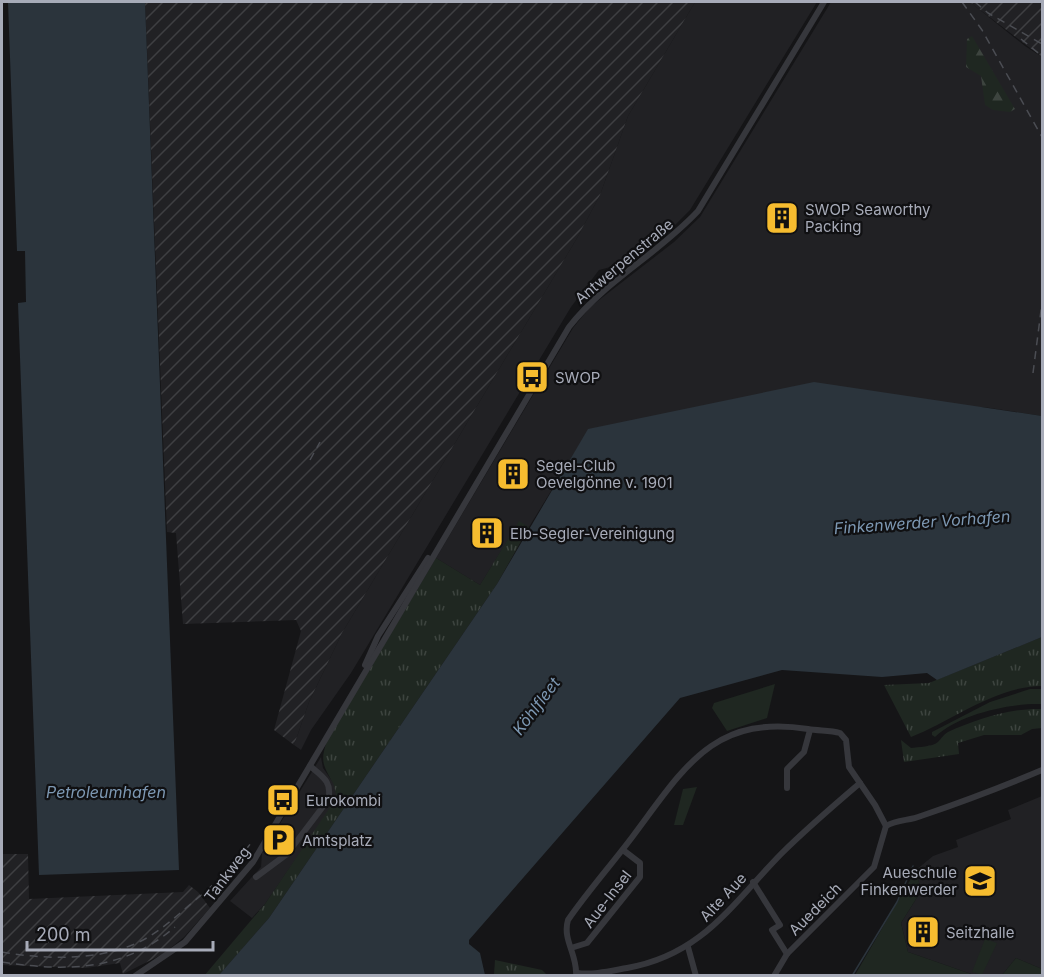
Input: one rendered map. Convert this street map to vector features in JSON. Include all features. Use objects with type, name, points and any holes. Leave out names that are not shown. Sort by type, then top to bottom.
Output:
[{"type":"street","name":"Antwerpenstraße","points":[[310,766],[569,327],[596,297],[674,235],[698,211],[824,2]]},
{"type":"street","name":"Aue-Insel","points":[[623,850],[640,863],[640,877],[587,943],[571,948],[566,933],[568,920],[674,783],[703,750],[734,733],[767,726],[810,730]]},
{"type":"street","points":[[787,788],[787,769],[804,752],[810,730],[834,731],[843,736],[847,762],[886,826],[902,819],[913,819],[974,798],[1042,770]]},
{"type":"street","points":[[256,877],[286,854],[328,800],[330,791],[327,780],[310,766]]},
{"type":"street","name":"Tankweg","points":[[136,974],[154,965],[185,942],[228,894],[253,862],[310,766]]},
{"type":"street","name":"Alte Aue","points":[[576,974],[597,974],[638,966],[666,958],[688,947],[713,928],[753,882],[789,846],[860,783]]},
{"type":"street","name":"Auedeich","points":[[774,975],[787,954],[874,867],[886,826]]},
{"type":"street","points":[[753,882],[780,925],[772,930],[787,954]]},
{"type":"street","points":[[688,947],[696,975]]},
{"type":"street","points":[[571,948],[576,974]]},
{"type":"shaded area","points":[[145,2],[695,2],[628,116],[600,195],[577,238],[342,633],[309,702],[294,745],[274,730],[301,631],[296,620],[183,624],[176,533],[167,532]]},
{"type":"shaded area","points":[[695,2],[817,2],[690,210],[671,229],[622,264],[599,270],[571,307],[351,673],[311,730],[301,750],[294,745],[309,702],[342,633],[577,238],[600,195],[628,116]]},
{"type":"shaded area","points":[[831,2],[970,2],[1042,57],[1042,416],[983,407],[589,429],[529,527],[519,522],[480,585],[436,558],[573,328],[590,307],[674,242],[700,217]]},
{"type":"shaded area","points":[[1042,2],[1042,57],[971,3]]},
{"type":"shaded area","points":[[321,757],[323,768],[335,785],[338,797],[265,904],[252,918],[230,901],[261,867],[262,853]]},
{"type":"shaded area","name":"Aueschule Finkenwerder","points":[[1042,796],[1042,969],[1016,958],[1002,975],[974,975],[908,952],[901,923],[921,891],[916,870],[933,856],[958,847],[956,840],[1011,819],[1008,810]]},
{"type":"shaded area","points":[[2,854],[28,854],[29,899],[183,892],[189,885],[198,892],[210,908],[184,937],[163,954],[123,974],[120,963],[86,968],[2,965]]},
{"type":"green space","points":[[972,36],[1015,109],[1010,112],[993,110],[985,105],[981,76],[966,67],[967,39]]},
{"type":"green space","points":[[519,521],[529,527],[497,584],[269,918],[219,975],[204,976],[265,904],[337,797],[324,763],[327,741],[436,558],[480,585]]},
{"type":"green space","points":[[1042,637],[1042,686],[1025,687],[991,698],[911,737],[884,685],[929,683]]},
{"type":"green space","points":[[775,684],[767,718],[727,731],[712,708],[714,703]]},
{"type":"green space","points":[[1030,689],[1042,689],[1042,704],[1000,708],[985,712],[957,722],[935,737],[932,735],[932,732],[990,702]]},
{"type":"green space","points":[[1042,709],[1042,728],[1032,729],[1021,735],[984,735],[958,743],[959,754],[904,762],[901,740],[911,748],[929,746],[938,742],[948,732],[982,719],[1018,710]]},
{"type":"green space","points":[[697,787],[683,825],[674,825],[683,789]]},
{"type":"green space","points":[[916,870],[921,891],[901,923],[908,952],[974,975],[855,975]]},
{"type":"green space","points":[[985,939],[997,943],[982,975],[972,972]]},
{"type":"green space","points":[[1016,958],[1042,969],[1042,975],[1002,975]]},
{"type":"green space","points":[[495,960],[542,970],[547,975],[494,975]]},
{"type":"water","name":"Petroleumhafen","points":[[8,2],[145,2],[179,870],[39,875],[18,303],[26,302],[25,251],[17,251]]},
{"type":"water","points":[[814,382],[1042,416],[1042,637],[937,680],[927,673],[882,677],[782,670],[680,698],[469,940],[469,944],[480,953],[485,975],[219,975],[269,918],[497,584],[588,429]]},
{"type":"waterway","points":[[852,976],[897,902],[913,866]]},
{"type":"railway","points":[[962,2],[982,30],[1042,137]]},
{"type":"railway","points":[[975,2],[988,13],[1042,44]]},
{"type":"railway","points":[[1021,39],[1042,56]]},
{"type":"railway","points":[[1033,373],[1042,303]]},
{"type":"railway","points":[[310,460],[320,442]]},
{"type":"railway","points":[[2,952],[39,957],[78,957],[116,951],[133,944],[162,928],[201,895],[231,867],[251,843]]},
{"type":"railway","points":[[2,962],[49,967],[93,965],[135,952],[156,942],[175,927]]},
{"type":"place","name":"SWOP Seaworthy Packing","points":[[782,218]]},
{"type":"place","name":"SWOP","points":[[532,377]]},
{"type":"place","name":"Segel-Club Oevelgönne v. 1901","points":[[513,474]]},
{"type":"place","name":"Elb-Segler-Vereinigung","points":[[487,533]]},
{"type":"place","name":"Eurokombi","points":[[283,800]]},
{"type":"place","name":"Amtsplatz","points":[[279,840]]},
{"type":"place","name":"Aueschule Finkenwerder","points":[[980,881]]},
{"type":"place","name":"Seitzhalle","points":[[923,932]]},
{"type":"water label","name":"Finkenwerder Vorhafen","points":[[922,522]]},
{"type":"water label","name":"Köhlfleet","points":[[536,706]]}]
